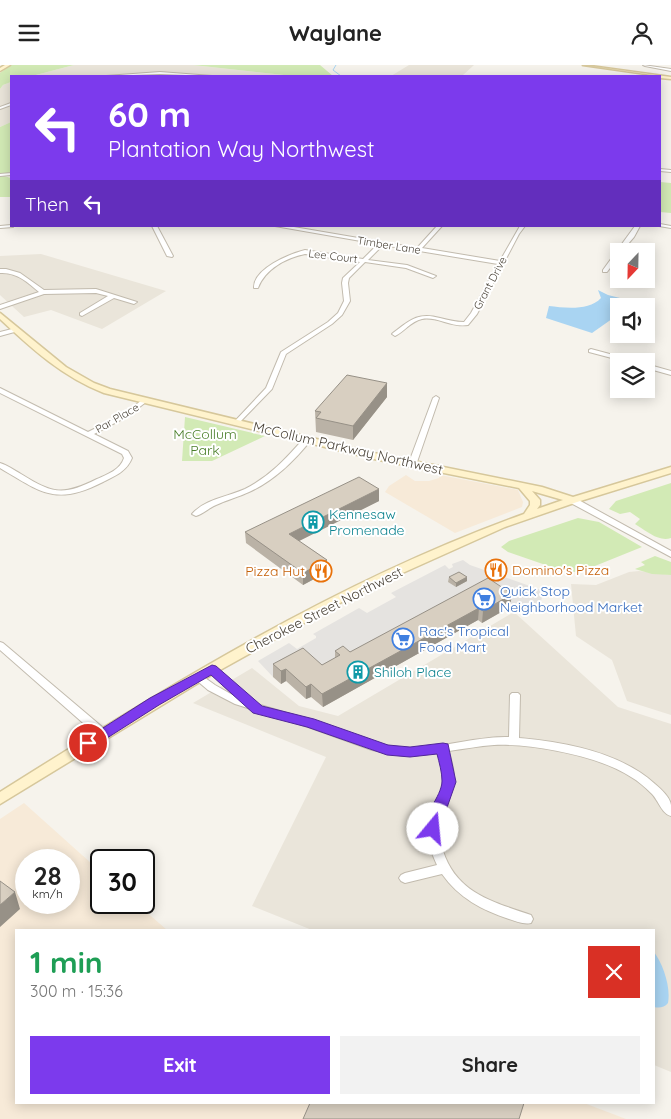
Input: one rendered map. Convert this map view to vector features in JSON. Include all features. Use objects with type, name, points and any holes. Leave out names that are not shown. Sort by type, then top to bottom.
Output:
[{"type":"street","points":[[0,69],[4,65]]},
{"type":"street","points":[[0,69],[8,65]]},
{"type":"street","points":[[585,65],[646,75],[655,68]]},
{"type":"street","points":[[645,65],[671,70]]},
{"type":"street","points":[[116,75],[140,72],[201,75]]},
{"type":"street","points":[[661,101],[669,102]]},
{"type":"street","points":[[155,227],[170,256]]},
{"type":"street","name":"Timber Lane","points":[[283,227],[502,263]]},
{"type":"street","points":[[418,249],[439,227]]},
{"type":"street","name":"Grant Drive","points":[[395,335],[420,318],[435,318],[459,325],[466,324],[478,314],[516,234],[522,227]]},
{"type":"street","points":[[626,243],[637,227]]},
{"type":"street","points":[[237,422],[269,389],[283,353],[330,323],[340,314],[347,301],[346,278],[381,244]]},
{"type":"street","name":"Lee Court","points":[[256,287],[258,280],[281,260],[294,254],[317,253],[364,260],[407,267],[433,275]]},
{"type":"street","points":[[606,271],[610,265]]},
{"type":"street","points":[[0,271],[9,270],[23,276],[43,292]]},
{"type":"street","points":[[0,307],[43,292],[96,291],[134,302]]},
{"type":"street","points":[[82,314],[113,296]]},
{"type":"street","points":[[0,303],[19,301]]},
{"type":"street","name":"McCollum Parkway Northwest","points":[[0,315],[49,360],[101,389],[412,465],[551,492],[572,500]]},
{"type":"street","points":[[0,334],[16,330]]},
{"type":"street","points":[[591,351],[610,356]]},
{"type":"street","points":[[655,369],[671,373]]},
{"type":"street","points":[[0,390],[125,453],[128,458],[121,470],[80,491],[62,495],[50,493],[0,465]]},
{"type":"street","points":[[412,465],[436,398]]},
{"type":"street","name":"Par Place","points":[[89,434],[117,420],[144,401]]},
{"type":"street","points":[[196,514],[201,509],[238,495],[261,483],[280,470],[307,440]]},
{"type":"street","name":"Cherokee Street Northwest","points":[[0,799],[198,677],[363,587],[479,534],[572,500],[671,470]]},
{"type":"street","points":[[520,485],[531,493],[535,500],[535,505],[527,516]]},
{"type":"street","points":[[572,500],[671,554]]},
{"type":"street","points":[[0,645],[103,734]]},
{"type":"street","points":[[212,669],[257,710]]},
{"type":"street","points":[[198,677],[222,694],[257,710],[309,723],[387,750],[410,752],[479,742],[514,741],[582,752],[616,764],[641,778],[656,791],[671,812]]},
{"type":"street","points":[[514,695],[514,741]]},
{"type":"street","points":[[443,748],[449,782],[435,817],[433,829],[433,840],[443,869],[460,887],[487,905],[508,914],[527,919]]},
{"type":"street","points":[[405,878],[443,869]]},
{"type":"shaded area","points":[[74,65],[193,65],[284,75],[36,75]]},
{"type":"shaded area","points":[[409,65],[474,65],[463,75],[393,75]]},
{"type":"shaded area","points":[[10,82],[10,122],[0,127],[0,89],[3,85]]},
{"type":"shaded area","points":[[41,254],[166,291],[102,329],[51,310],[24,317],[0,295],[0,256]]},
{"type":"shaded area","points":[[406,475],[415,481],[429,481],[439,478],[440,475],[518,490],[523,502],[522,507],[455,533],[385,492],[389,486]]},
{"type":"shaded area","points":[[463,560],[470,565],[544,591],[540,604],[522,612],[486,590],[322,677],[303,661],[273,677],[258,661],[289,643],[297,649],[316,638],[313,634],[359,608],[367,613],[396,597],[391,593],[445,565],[449,569],[453,567],[452,564]]},
{"type":"shaded area","points":[[639,571],[671,575],[671,715],[627,701],[612,660],[576,636],[571,584],[596,585],[629,572]]},
{"type":"shaded area","points":[[514,612],[618,707],[671,724],[671,1072],[655,1065],[655,929],[310,929],[252,906],[326,757],[193,703],[252,668],[299,706],[338,716]]},
{"type":"shaded area","points":[[24,803],[75,849],[15,849],[15,914],[80,914],[80,853],[90,862],[90,914],[149,914],[166,929],[15,929],[15,1104],[587,1104],[626,1119],[0,1119],[0,819]]},
{"type":"green space","points":[[11,65],[74,65],[36,75],[10,75],[10,82],[3,85],[0,89],[0,73]]},
{"type":"green space","points":[[193,65],[320,65],[332,75],[284,75]]},
{"type":"green space","points":[[10,122],[10,172],[4,176],[10,178],[10,197],[0,197],[0,127]]},
{"type":"green space","points":[[661,182],[671,183],[671,213],[661,212]]},
{"type":"green space","name":"McCollum Park","points":[[185,417],[265,436],[212,461],[182,461]]},
{"type":"green space","points":[[671,483],[671,538],[658,538],[646,531],[635,524],[640,519],[630,512],[620,514],[609,509],[616,501]]},
{"type":"green space","points":[[578,518],[599,522],[642,547],[585,570],[574,572],[563,571],[508,552],[501,547],[509,541]]},
{"type":"green space","points":[[655,556],[671,562],[671,575],[652,574],[635,569],[645,565],[641,562]]},
{"type":"water","points":[[598,290],[620,298],[610,298],[610,320],[592,333],[546,318],[549,306],[583,307],[601,298]]},
{"type":"water","points":[[655,954],[663,969],[669,997],[668,1003],[655,1007]]},
{"type":"building","points":[[347,375],[387,383],[353,426],[316,418],[321,412],[315,411]]},
{"type":"building","points":[[359,477],[379,489],[289,534],[327,560],[303,573],[245,532]]},
{"type":"building","points":[[459,572],[467,577],[456,583],[449,577]]},
{"type":"building","points":[[488,578],[512,594],[483,611],[479,608],[322,694],[311,684],[306,687],[286,669],[281,671],[273,664],[303,648],[322,665],[340,655],[335,651],[343,646],[350,652]]},
{"type":"building","points":[[0,881],[15,892],[0,905]]},
{"type":"building","points":[[310,1104],[524,1104],[519,1119],[303,1119]]},
{"type":"waterway","points":[[336,65],[333,70],[340,75]]},
{"type":"place","name":"Kennesaw Promenade","points":[[313,522]]},
{"type":"place","name":"Domino's Pizza","points":[[496,570]]},
{"type":"place","name":"Pizza Hut","points":[[321,571]]},
{"type":"place","name":"Quick Stop Neighborhood Market","points":[[484,599]]},
{"type":"place","name":"Rac's Tropical Food Mart","points":[[403,639]]},
{"type":"place","name":"Shiloh Place","points":[[358,672]]},
{"type":"route","points":[[88,743],[212,669],[257,710],[309,723],[387,750],[410,752],[443,748],[449,782],[448,789],[435,817],[433,829]]}]
